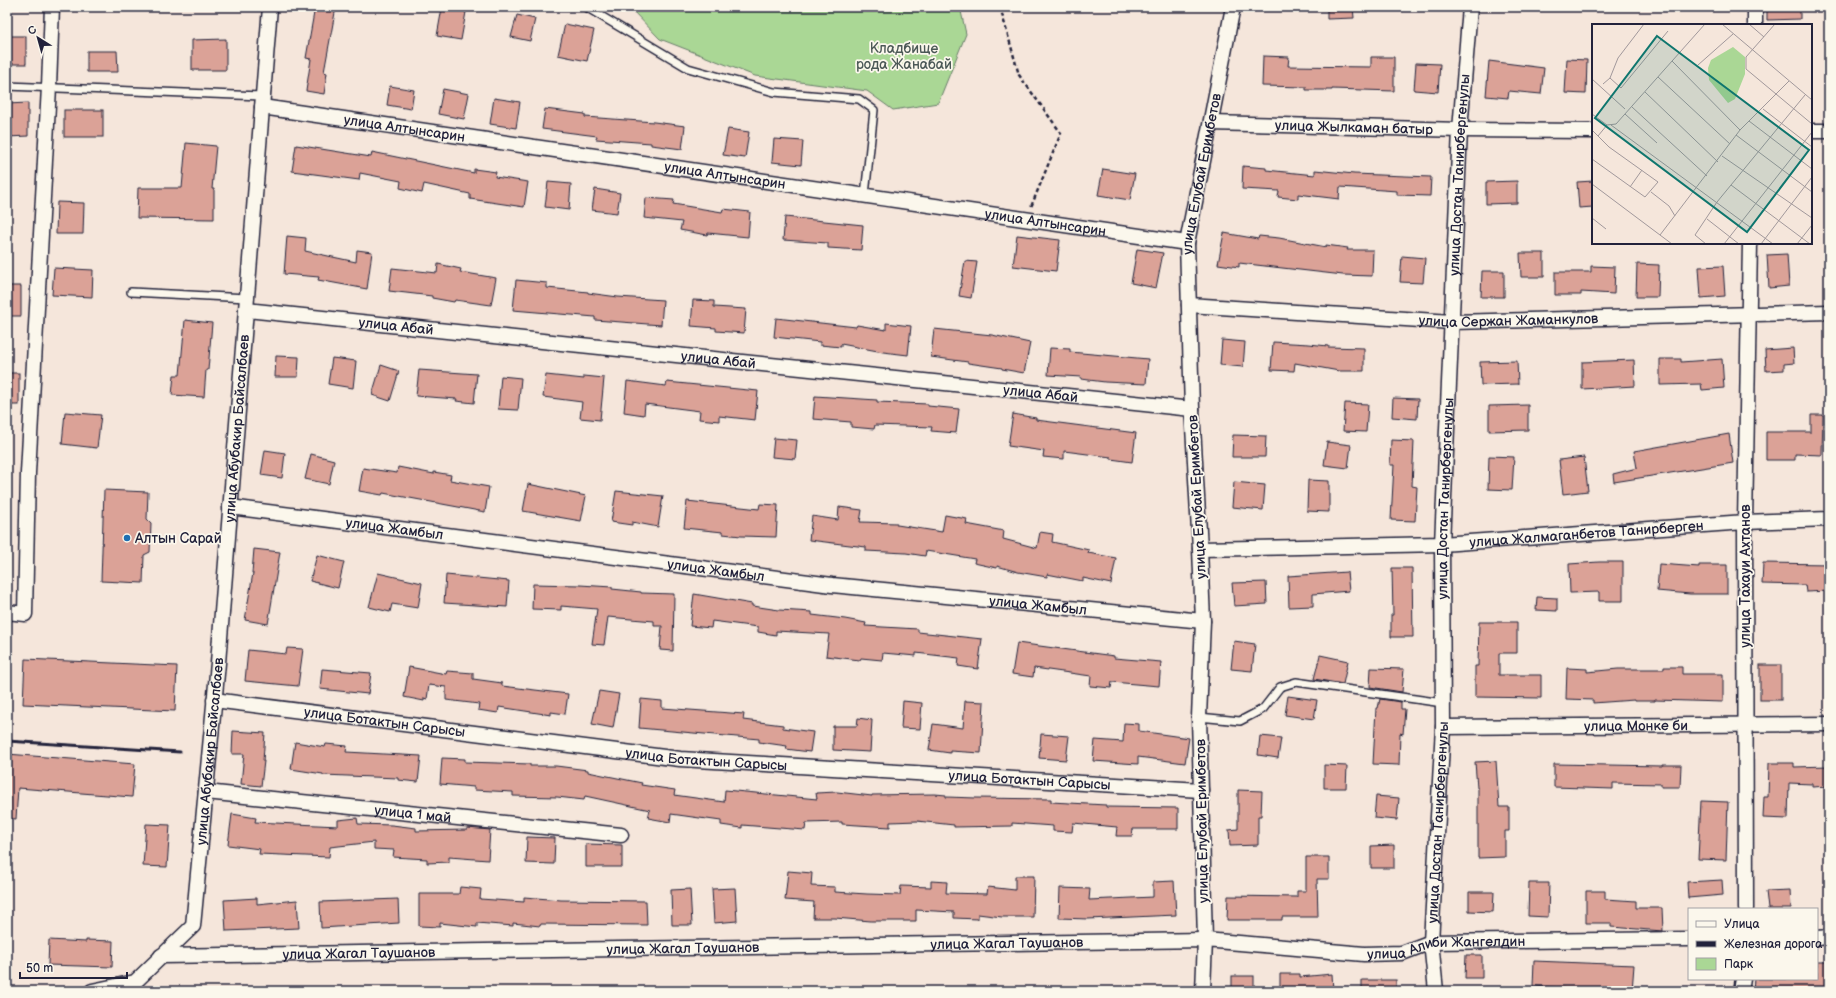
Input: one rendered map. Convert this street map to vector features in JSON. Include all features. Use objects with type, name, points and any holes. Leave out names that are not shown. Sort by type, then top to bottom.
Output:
[{"type":"street","points":[[7,612],[25,614],[28,473],[52,7]]},
{"type":"street","name":"улица Абубакир Байсалбаев","points":[[135,986],[161,956],[193,926],[214,700],[270,7]]},
{"type":"street","name":"улица Елубай Еримбетов","points":[[1203,991],[1205,940],[1199,717],[1203,621],[1192,409],[1188,243],[1233,7]]},
{"type":"street","name":"улица Достан Танирбергенулы","points":[[1436,991],[1431,942],[1443,727],[1442,544],[1460,130],[1470,7]]},
{"type":"street","points":[[1755,7],[1755,24]]},
{"type":"street","name":"улица Алтынсарин","points":[[263,102],[865,195],[1188,243]]},
{"type":"street","name":"улица Жылкаман батыр","points":[[1210,123],[1460,130],[1592,131]]},
{"type":"street","points":[[1812,131],[1829,131]]},
{"type":"street","name":"улица Тахауи Ахтанов","points":[[1746,908],[1744,725],[1745,522],[1750,244]]},
{"type":"street","name":"улица Абай","points":[[246,304],[1192,409]]},
{"type":"street","name":"улица Сержан Жаманкулов","points":[[1189,305],[1452,322],[1829,312]]},
{"type":"street","name":"улица Жамбыл","points":[[230,507],[832,585],[1203,621]]},
{"type":"street","name":"улица Жалмаганбетов Танирберген","points":[[1200,549],[1442,544],[1745,522],[1829,519]]},
{"type":"street","name":"улица Ботактын Сарысы","points":[[214,700],[680,759],[1201,790]]},
{"type":"street","name":"улица Монке би","points":[[1443,727],[1829,724]]},
{"type":"street","name":"улица 1 май","points":[[206,792],[621,835]]},
{"type":"street","points":[[1818,938],[1829,937]]},
{"type":"street","name":"улица Алиби Жангелдин","points":[[1205,940],[1364,954],[1402,953],[1431,942],[1688,939]]},
{"type":"street","name":"улица Жагал Таушанов","points":[[161,956],[1205,940]]},
{"type":"street","points":[[1741,991],[1742,980]]},
{"type":"street","points":[[92,991],[135,986]]},
{"type":"lane","points":[[586,7],[688,68],[774,92],[859,99],[874,110],[865,195]]},
{"type":"lane","points":[[7,86],[49,87],[263,102]]},
{"type":"lane","points":[[131,292],[246,304]]},
{"type":"lane","points":[[1199,717],[1240,721],[1262,709],[1280,687],[1296,682],[1443,703]]},
{"type":"path","points":[[1000,7],[1019,75],[1060,133],[1026,219]]},
{"type":"green space","name":"Кладбище рода Жанабай","points":[[629,7],[960,7],[966,34],[938,103],[893,110],[867,91],[755,76],[660,39]]},
{"type":"building","points":[[315,7],[336,7],[324,72],[327,73],[324,94],[306,91],[311,59],[306,58]]},
{"type":"building","points":[[1327,7],[1353,7],[1354,18],[1327,19]]},
{"type":"building","points":[[1767,7],[1800,7],[1800,19],[1767,20]]},
{"type":"building","points":[[442,8],[466,12],[461,40],[437,36]]},
{"type":"building","points":[[517,15],[535,19],[530,41],[511,37]]},
{"type":"building","points":[[565,24],[594,30],[587,61],[558,55]]},
{"type":"building","points":[[7,36],[26,36],[26,64],[7,64]]},
{"type":"building","points":[[226,39],[226,70],[192,70],[192,40]]},
{"type":"building","points":[[87,51],[117,51],[118,72],[87,72]]},
{"type":"building","points":[[1263,56],[1289,57],[1288,66],[1371,67],[1371,57],[1394,57],[1394,91],[1332,89],[1306,90],[1306,87],[1262,86]]},
{"type":"building","points":[[1567,59],[1587,60],[1586,94],[1565,93]]},
{"type":"building","points":[[1489,61],[1544,68],[1541,94],[1509,91],[1508,98],[1486,96]]},
{"type":"building","points":[[1416,63],[1440,64],[1438,92],[1414,90]]},
{"type":"building","points":[[390,86],[414,90],[411,109],[387,105]]},
{"type":"building","points":[[443,89],[469,94],[464,119],[438,114]]},
{"type":"building","points":[[494,98],[520,102],[516,128],[490,124]]},
{"type":"building","points":[[28,103],[28,136],[7,137],[7,104]]},
{"type":"building","points":[[545,109],[585,114],[585,117],[654,122],[685,126],[682,149],[651,145],[651,143],[596,139],[597,136],[542,129]]},
{"type":"building","points":[[64,110],[103,110],[103,137],[64,137]]},
{"type":"building","points":[[728,129],[749,132],[745,158],[723,155]]},
{"type":"building","points":[[774,139],[803,141],[801,165],[772,162]]},
{"type":"building","points":[[186,143],[216,146],[212,189],[214,189],[214,219],[137,218],[138,188],[182,188]]},
{"type":"building","points":[[296,145],[371,157],[372,152],[474,173],[474,169],[496,172],[495,177],[528,182],[524,207],[470,199],[470,194],[424,184],[422,193],[400,188],[401,181],[360,173],[359,180],[292,171]]},
{"type":"building","points":[[1243,166],[1315,175],[1315,170],[1354,174],[1431,177],[1430,196],[1397,195],[1397,191],[1340,187],[1339,199],[1298,194],[1298,199],[1278,197],[1279,191],[1242,189]]},
{"type":"building","points":[[1103,169],[1135,174],[1130,200],[1098,195]]},
{"type":"building","points":[[1517,181],[1517,203],[1486,204],[1486,182]]},
{"type":"building","points":[[1592,181],[1592,207],[1579,208],[1577,182]]},
{"type":"building","points":[[548,182],[571,184],[569,210],[545,207]]},
{"type":"building","points":[[595,189],[620,193],[617,213],[592,210]]},
{"type":"building","points":[[646,198],[674,200],[673,204],[722,212],[723,209],[750,212],[748,237],[708,233],[707,235],[680,230],[682,222],[644,218]]},
{"type":"building","points":[[57,202],[84,203],[83,234],[56,234]]},
{"type":"building","points":[[785,217],[863,225],[861,250],[828,248],[828,243],[783,240]]},
{"type":"building","points":[[1224,233],[1258,239],[1259,236],[1279,238],[1326,247],[1326,245],[1348,248],[1347,250],[1373,250],[1372,276],[1343,275],[1239,263],[1239,267],[1218,264]]},
{"type":"building","points":[[1017,235],[1060,240],[1056,271],[1013,266]]},
{"type":"building","points":[[287,236],[306,238],[305,251],[356,262],[357,250],[372,252],[367,289],[318,280],[319,277],[284,274]]},
{"type":"building","points":[[1137,249],[1163,253],[1156,288],[1131,283]]},
{"type":"building","points":[[1520,253],[1544,253],[1544,277],[1521,277]]},
{"type":"building","points":[[1787,254],[1789,286],[1769,288],[1767,255]]},
{"type":"building","points":[[1402,256],[1425,258],[1423,283],[1400,282]]},
{"type":"building","points":[[965,261],[977,262],[971,298],[959,296]]},
{"type":"building","points":[[438,264],[461,269],[460,272],[496,278],[491,305],[455,300],[454,302],[432,298],[432,296],[389,291],[392,268],[437,273]]},
{"type":"building","points":[[1637,264],[1659,265],[1658,297],[1636,297]]},
{"type":"building","points":[[1591,266],[1615,267],[1614,294],[1581,292],[1581,295],[1555,295],[1555,272],[1591,272]]},
{"type":"building","points":[[1723,266],[1725,296],[1701,298],[1699,267]]},
{"type":"building","points":[[54,268],[93,270],[92,297],[52,295]]},
{"type":"building","points":[[1482,271],[1504,271],[1504,297],[1481,297]]},
{"type":"building","points":[[516,280],[547,283],[547,288],[618,297],[663,300],[661,325],[595,320],[595,317],[513,310]]},
{"type":"building","points":[[7,286],[21,286],[21,316],[7,316]]},
{"type":"building","points":[[693,300],[714,301],[714,307],[746,309],[744,333],[716,331],[716,328],[691,326]]},
{"type":"building","points":[[776,318],[856,327],[857,325],[886,330],[886,323],[911,326],[908,355],[841,344],[841,347],[820,345],[820,342],[774,337]]},
{"type":"building","points":[[185,320],[212,323],[204,397],[172,395],[174,375],[180,375]]},
{"type":"building","points":[[934,329],[992,335],[1030,343],[1024,373],[968,362],[931,357]]},
{"type":"building","points":[[1222,340],[1245,342],[1243,367],[1220,365]]},
{"type":"building","points":[[1273,342],[1309,344],[1328,347],[1364,348],[1364,371],[1339,371],[1295,363],[1294,371],[1271,370]]},
{"type":"building","points":[[1050,348],[1070,349],[1070,352],[1148,359],[1146,384],[1105,382],[1081,379],[1081,377],[1048,375]]},
{"type":"building","points":[[1793,348],[1794,363],[1784,364],[1784,370],[1766,371],[1765,350]]},
{"type":"building","points":[[276,356],[299,357],[298,377],[275,377]]},
{"type":"building","points":[[332,358],[356,361],[353,388],[328,384]]},
{"type":"building","points":[[1660,359],[1681,359],[1681,362],[1722,359],[1724,388],[1702,390],[1701,384],[1660,385]]},
{"type":"building","points":[[1634,360],[1635,386],[1582,389],[1582,362]]},
{"type":"building","points":[[1517,361],[1518,384],[1481,385],[1480,362]]},
{"type":"building","points":[[381,365],[399,371],[390,401],[372,395]]},
{"type":"building","points":[[419,370],[477,374],[474,403],[456,401],[457,399],[416,396]]},
{"type":"building","points":[[7,373],[19,373],[19,405],[7,405]]},
{"type":"building","points":[[546,375],[584,379],[584,376],[604,378],[600,420],[580,418],[582,402],[543,397]]},
{"type":"building","points":[[501,376],[521,378],[518,410],[498,409]]},
{"type":"building","points":[[627,381],[666,386],[667,382],[758,391],[755,420],[719,416],[719,421],[699,419],[700,411],[645,404],[644,415],[624,412]]},
{"type":"building","points":[[815,396],[877,400],[877,402],[928,404],[928,406],[959,409],[956,433],[931,431],[932,427],[875,425],[874,429],[851,427],[851,422],[813,419]]},
{"type":"building","points":[[1393,398],[1418,399],[1417,419],[1392,417]]},
{"type":"building","points":[[1345,403],[1368,404],[1366,432],[1343,431]]},
{"type":"building","points":[[1528,405],[1528,430],[1489,431],[1489,406]]},
{"type":"building","points":[[65,412],[101,415],[97,448],[62,444]]},
{"type":"building","points":[[1013,414],[1036,418],[1036,420],[1136,433],[1132,462],[1111,459],[1111,457],[1064,451],[1064,459],[1043,457],[1044,451],[1008,446]]},
{"type":"building","points":[[1811,415],[1823,415],[1822,455],[1795,454],[1795,460],[1766,460],[1766,432],[1811,432]]},
{"type":"building","points":[[1729,434],[1733,463],[1614,482],[1613,474],[1637,468],[1634,451]]},
{"type":"building","points":[[1233,435],[1266,436],[1265,457],[1232,457]]},
{"type":"building","points":[[774,438],[797,440],[795,459],[772,457]]},
{"type":"building","points":[[1391,440],[1414,441],[1412,486],[1417,487],[1415,521],[1391,520],[1394,465],[1390,465]]},
{"type":"building","points":[[1327,442],[1351,445],[1348,468],[1324,465]]},
{"type":"building","points":[[265,450],[285,453],[282,478],[261,475]]},
{"type":"building","points":[[311,454],[334,460],[329,484],[305,479]]},
{"type":"building","points":[[1489,456],[1514,457],[1512,490],[1488,489]]},
{"type":"building","points":[[1584,457],[1588,491],[1563,494],[1559,460]]},
{"type":"building","points":[[398,467],[434,474],[434,472],[451,475],[450,480],[489,487],[485,512],[383,493],[382,495],[359,491],[363,468],[397,473]]},
{"type":"building","points":[[1308,480],[1329,481],[1329,512],[1307,511]]},
{"type":"building","points":[[1234,482],[1265,485],[1263,510],[1232,507]]},
{"type":"building","points":[[528,484],[586,496],[581,521],[523,511]]},
{"type":"building","name":"Алтын Сарай","points":[[104,490],[148,492],[147,519],[151,523],[150,552],[144,555],[143,583],[101,581]]},
{"type":"building","points":[[616,491],[663,496],[658,527],[632,522],[632,525],[611,522]]},
{"type":"building","points":[[687,501],[759,509],[760,504],[778,505],[776,537],[741,536],[723,534],[723,532],[684,528]]},
{"type":"building","points":[[839,507],[862,510],[860,522],[897,523],[897,525],[942,532],[945,515],[967,519],[966,524],[1004,531],[1003,539],[1037,548],[1040,532],[1053,534],[1052,542],[1089,550],[1088,553],[1116,558],[1111,584],[1083,578],[1083,581],[1047,574],[1047,577],[1018,572],[997,566],[997,568],[974,563],[975,559],[926,551],[925,556],[906,553],[866,551],[866,547],[809,540],[812,516],[838,520]]},
{"type":"building","points":[[254,549],[280,552],[268,624],[245,620],[253,573]]},
{"type":"building","points":[[317,555],[344,562],[338,588],[310,581]]},
{"type":"building","points":[[1623,562],[1623,601],[1599,601],[1599,592],[1570,593],[1569,564]]},
{"type":"building","points":[[1763,563],[1829,564],[1829,591],[1806,592],[1805,585],[1762,584]]},
{"type":"building","points":[[1659,564],[1699,567],[1699,565],[1727,565],[1727,594],[1690,594],[1657,591]]},
{"type":"building","points":[[1392,568],[1412,568],[1413,637],[1391,637],[1391,615],[1393,615]]},
{"type":"building","points":[[1347,572],[1349,591],[1313,594],[1313,606],[1289,607],[1288,576]]},
{"type":"building","points":[[378,573],[422,583],[418,608],[392,604],[390,612],[369,607]]},
{"type":"building","points":[[446,575],[509,581],[507,607],[444,603]]},
{"type":"building","points":[[1266,582],[1267,604],[1234,606],[1232,583]]},
{"type":"building","points":[[533,584],[612,587],[612,589],[641,593],[674,594],[673,651],[660,650],[662,626],[654,626],[654,621],[608,617],[604,645],[592,644],[597,609],[561,606],[561,610],[532,609]]},
{"type":"building","points":[[694,594],[752,604],[752,606],[779,610],[812,612],[812,615],[866,623],[865,626],[918,629],[918,632],[982,639],[978,669],[958,666],[959,658],[916,653],[916,656],[883,653],[882,660],[861,658],[860,660],[826,656],[829,634],[776,631],[776,635],[758,632],[758,627],[712,621],[711,628],[690,626]]},
{"type":"building","points":[[1537,597],[1557,598],[1557,611],[1536,610]]},
{"type":"building","points":[[1479,622],[1517,622],[1517,653],[1499,653],[1499,675],[1541,675],[1541,698],[1475,697],[1475,666],[1478,666]]},
{"type":"building","points":[[1234,641],[1255,644],[1252,671],[1231,669]]},
{"type":"building","points":[[1017,643],[1114,656],[1114,658],[1161,662],[1159,686],[1112,682],[1111,688],[1090,686],[1091,676],[1034,668],[1033,677],[1012,674]]},
{"type":"building","points":[[287,648],[303,649],[298,686],[245,681],[248,650],[286,654]]},
{"type":"building","points":[[1320,655],[1348,661],[1343,684],[1314,679]]},
{"type":"building","points":[[25,659],[177,666],[175,711],[23,704]]},
{"type":"building","points":[[1760,665],[1781,665],[1781,700],[1760,700]]},
{"type":"building","points":[[409,667],[446,674],[447,671],[473,673],[473,679],[502,683],[502,686],[568,694],[565,714],[551,712],[551,715],[499,707],[498,713],[478,710],[479,704],[446,700],[446,687],[429,685],[427,699],[424,698],[424,701],[404,697]]},
{"type":"building","points":[[1664,667],[1682,667],[1682,674],[1723,674],[1723,702],[1634,700],[1593,703],[1593,700],[1566,699],[1567,668],[1587,669],[1587,672],[1618,669],[1664,669]]},
{"type":"building","points":[[1371,668],[1404,669],[1402,692],[1370,687]]},
{"type":"building","points":[[322,669],[371,673],[368,694],[320,689]]},
{"type":"building","points":[[599,691],[619,694],[613,728],[592,724]]},
{"type":"building","points":[[1288,696],[1317,700],[1314,719],[1285,715]]},
{"type":"building","points":[[641,699],[662,701],[662,708],[744,714],[743,720],[783,725],[783,728],[813,732],[810,752],[786,749],[787,746],[759,742],[759,739],[639,728]]},
{"type":"building","points":[[1380,699],[1401,702],[1401,709],[1405,709],[1403,734],[1400,733],[1399,765],[1373,764],[1376,708],[1378,708]]},
{"type":"building","points":[[903,701],[922,703],[920,729],[901,728]]},
{"type":"building","points":[[965,701],[984,702],[981,753],[950,751],[950,753],[929,750],[933,724],[963,728]]},
{"type":"building","points":[[858,718],[872,720],[870,752],[833,750],[833,726],[857,726]]},
{"type":"building","points":[[1124,723],[1139,724],[1139,731],[1189,738],[1185,763],[1138,757],[1138,764],[1093,761],[1095,740],[1123,742]]},
{"type":"building","points":[[233,731],[265,733],[261,786],[241,784],[244,754],[232,754]]},
{"type":"building","points":[[1041,734],[1069,736],[1066,760],[1039,758]]},
{"type":"building","points":[[1260,736],[1281,738],[1278,758],[1258,755]]},
{"type":"building","points":[[295,742],[325,747],[326,744],[347,746],[346,752],[421,756],[418,782],[398,780],[398,778],[323,775],[291,769]]},
{"type":"building","points":[[7,754],[135,764],[132,797],[18,788],[16,819],[7,818]]},
{"type":"building","points":[[442,758],[465,759],[465,762],[530,764],[530,766],[556,766],[588,770],[588,772],[642,783],[641,785],[675,790],[674,795],[724,802],[725,790],[817,799],[816,793],[837,792],[872,796],[935,794],[946,795],[946,797],[1051,799],[1051,802],[1106,805],[1106,807],[1178,808],[1178,829],[1133,829],[1132,836],[1116,836],[1117,827],[1073,823],[1072,832],[1053,831],[1053,826],[1012,823],[1012,826],[954,827],[954,825],[917,821],[890,822],[890,827],[842,824],[842,822],[806,823],[805,830],[742,825],[742,828],[721,825],[721,821],[671,814],[670,822],[648,818],[650,810],[585,796],[584,800],[557,797],[513,796],[513,792],[474,790],[474,787],[440,784]]},
{"type":"building","points":[[1496,761],[1499,807],[1509,807],[1509,831],[1505,831],[1505,857],[1478,858],[1478,788],[1475,762]]},
{"type":"building","points":[[1769,763],[1794,763],[1794,767],[1829,766],[1829,786],[1812,787],[1812,784],[1789,783],[1788,819],[1763,818],[1764,797],[1768,797]]},
{"type":"building","points":[[1554,764],[1681,765],[1680,787],[1661,787],[1661,784],[1613,783],[1613,789],[1554,787]]},
{"type":"building","points":[[1324,765],[1347,766],[1346,788],[1324,788]]},
{"type":"building","points":[[1238,790],[1262,791],[1261,816],[1258,816],[1258,845],[1230,846],[1229,830],[1238,829]]},
{"type":"building","points":[[1376,796],[1399,798],[1397,820],[1374,818]]},
{"type":"building","points":[[1701,801],[1728,802],[1726,860],[1698,859]]},
{"type":"building","points":[[232,814],[256,818],[255,822],[338,826],[338,820],[357,818],[358,824],[392,825],[416,828],[416,831],[467,830],[467,828],[490,830],[488,860],[449,857],[449,862],[427,863],[427,859],[393,857],[394,850],[374,849],[374,842],[330,847],[329,857],[259,854],[260,849],[228,845]]},
{"type":"building","points":[[146,824],[170,825],[167,867],[143,866]]},
{"type":"building","points":[[527,837],[555,838],[554,864],[526,863]]},
{"type":"building","points":[[586,844],[622,845],[622,867],[586,867]]},
{"type":"building","points":[[1394,845],[1394,868],[1371,868],[1371,846]]},
{"type":"building","points":[[1306,857],[1329,857],[1329,879],[1317,879],[1318,917],[1282,917],[1282,920],[1227,920],[1228,896],[1297,897],[1297,891],[1306,891]]},
{"type":"building","points":[[788,871],[812,873],[811,886],[835,887],[835,892],[900,895],[901,886],[931,887],[931,881],[947,882],[946,893],[987,894],[988,887],[1015,890],[1015,876],[1034,876],[1033,917],[1002,917],[978,914],[978,919],[954,918],[954,912],[916,910],[916,921],[871,921],[813,918],[814,902],[785,900]]},
{"type":"building","points":[[1722,880],[1723,895],[1688,898],[1687,882]]},
{"type":"building","points":[[1174,881],[1176,915],[1088,919],[1059,918],[1060,888],[1090,889],[1089,900],[1153,897],[1153,882]]},
{"type":"building","points":[[1529,883],[1549,883],[1548,917],[1528,916]]},
{"type":"building","points":[[460,887],[481,889],[480,899],[524,902],[524,897],[561,900],[646,901],[647,925],[541,924],[540,926],[513,923],[513,926],[477,923],[477,927],[440,923],[440,927],[419,926],[419,894],[459,894]]},
{"type":"building","points":[[735,888],[737,921],[714,923],[712,889]]},
{"type":"building","points":[[690,889],[692,925],[672,925],[671,890]]},
{"type":"building","points":[[1790,890],[1791,908],[1768,908],[1766,891]]},
{"type":"building","points":[[1586,891],[1605,891],[1605,899],[1636,901],[1636,908],[1662,908],[1663,931],[1611,927],[1611,923],[1586,923]]},
{"type":"building","points":[[1469,892],[1494,892],[1493,912],[1469,911]]},
{"type":"building","points":[[257,898],[257,904],[297,900],[299,928],[226,931],[224,900]]},
{"type":"building","points":[[398,899],[399,923],[321,928],[320,902]]},
{"type":"building","points":[[49,940],[86,942],[86,940],[113,941],[112,967],[48,965]]},
{"type":"building","points":[[1466,955],[1482,955],[1482,978],[1465,978]]},
{"type":"building","points":[[1534,961],[1634,965],[1632,991],[1564,991],[1564,988],[1533,986]]},
{"type":"building","points":[[1818,962],[1829,962],[1829,991],[1753,990],[1754,980],[1818,980]]},
{"type":"building","points":[[1280,974],[1300,974],[1300,977],[1332,974],[1333,991],[1280,991]]},
{"type":"building","points":[[1232,976],[1254,976],[1254,991],[1232,991]]},
{"type":"building","points":[[1362,980],[1396,980],[1396,991],[1362,991]]},
{"type":"railway","points":[[7,741],[180,752]]},
{"type":"place","name":"Алтын Сарай","points":[[127,538]]}]
